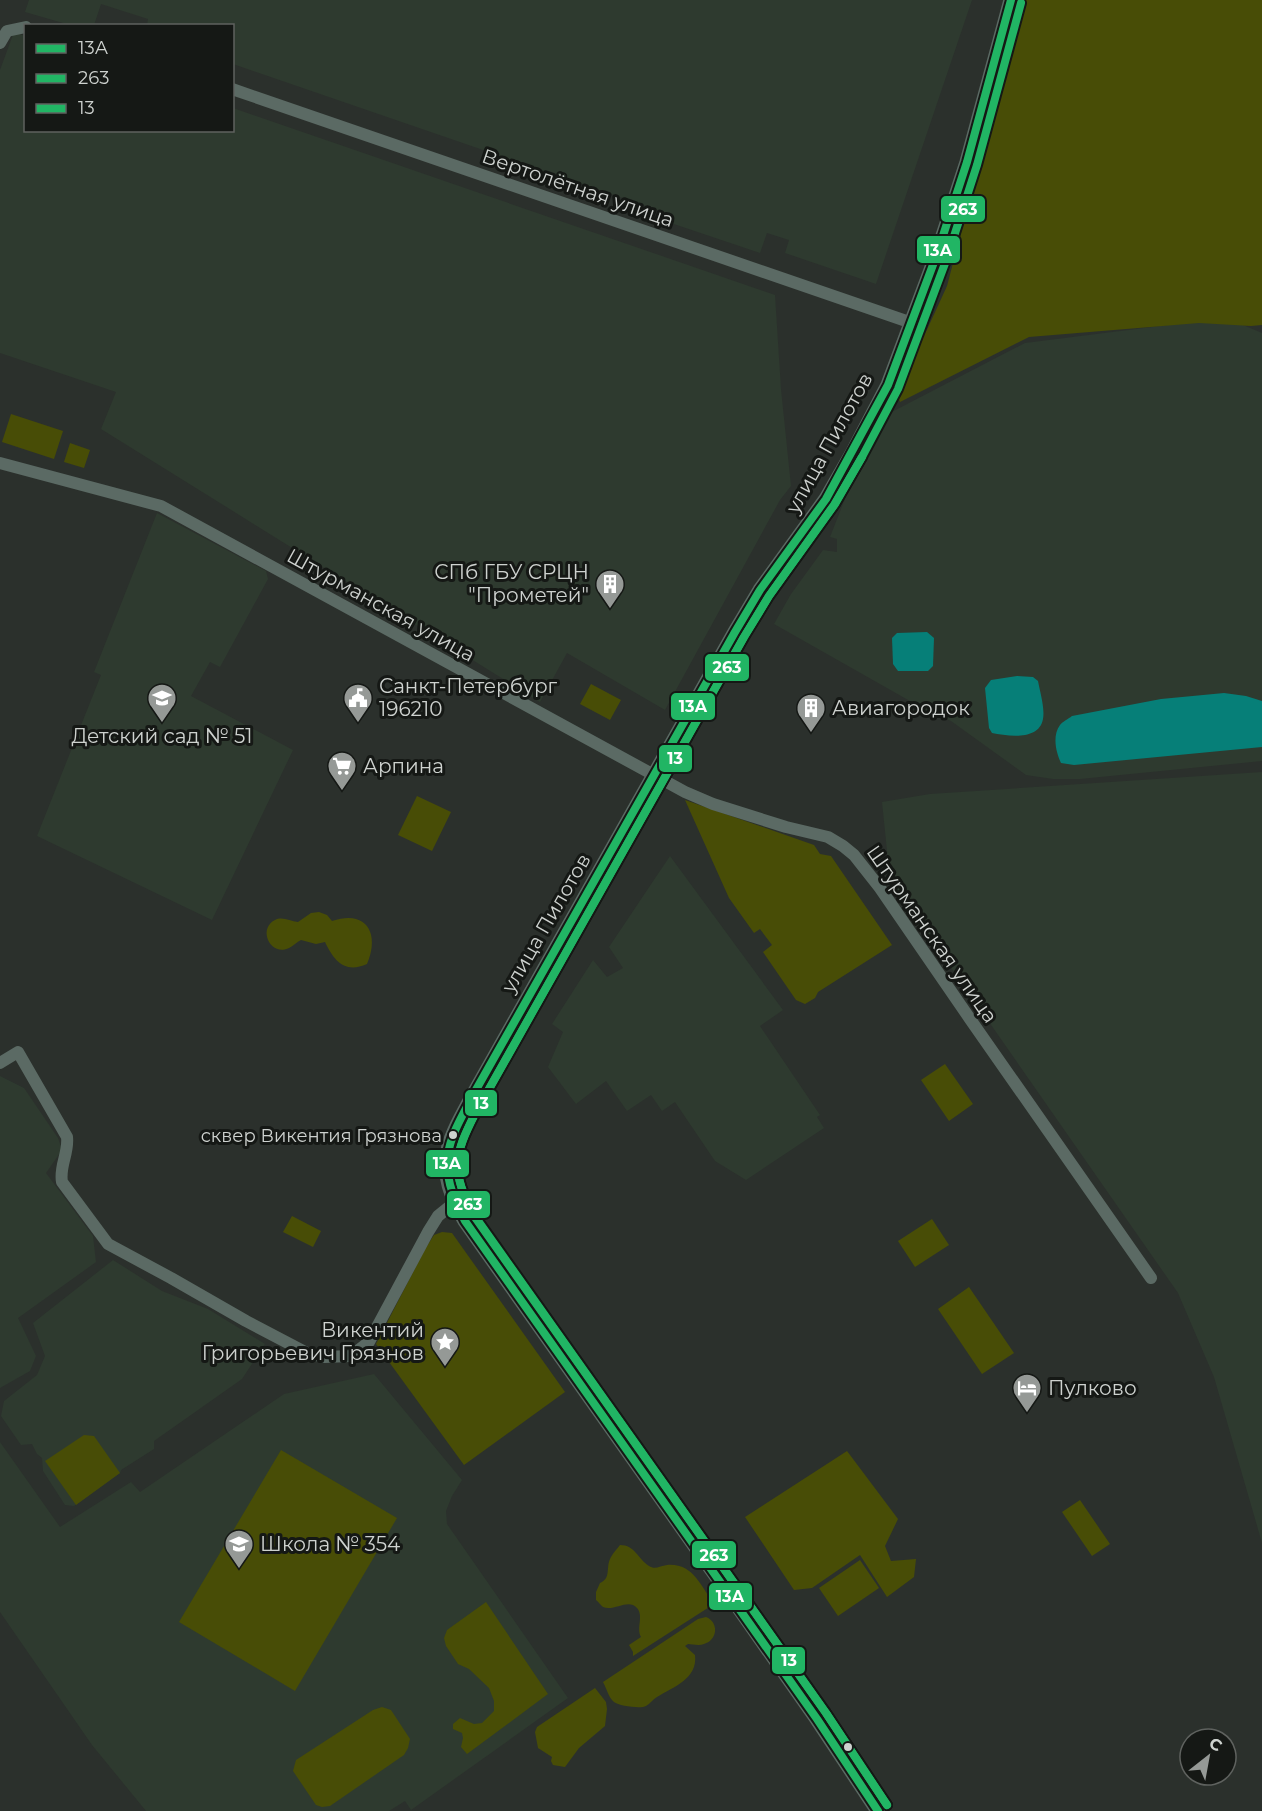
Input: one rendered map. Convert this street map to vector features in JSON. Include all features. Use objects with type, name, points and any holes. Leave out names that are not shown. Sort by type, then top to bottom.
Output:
[{"type":"street","name":"улица Пилотов","points":[[878,1811],[772,1655],[465,1221],[447,1185],[446,1157],[452,1136],[483,1078],[760,590],[826,499],[888,385],[937,254],[967,162],[1011,0]]},
{"type":"street","points":[[0,43],[7,31],[24,27]]},
{"type":"street","name":"Вертолётная улица","points":[[234,90],[912,323]]},
{"type":"street","name":"Штурманская улица","points":[[0,463],[161,506],[654,777],[713,804],[786,827],[828,837],[843,846],[854,855],[880,888],[1151,1278]]},
{"type":"street","points":[[0,1063],[18,1052],[68,1137],[68,1147],[60,1173],[62,1182],[108,1244],[307,1353],[324,1357],[351,1356],[369,1342],[438,1215],[454,1203]]},
{"type":"shaded area","points":[[29,0],[972,0],[876,284],[785,253],[789,240],[767,233],[760,253],[656,218],[658,210],[234,64],[234,24],[147,24],[148,19],[101,4],[94,24],[67,24],[25,12]]},
{"type":"shaded area","points":[[14,32],[24,36],[24,132],[234,132],[234,108],[775,295],[781,389],[791,486],[780,500],[665,710],[567,653],[540,702],[101,429],[116,392],[0,353],[0,70]]},
{"type":"shaded area","points":[[1200,321],[1243,325],[1262,333],[1262,761],[1080,779],[1053,779],[1026,775],[951,721],[924,709],[774,624],[791,594],[823,550],[837,552],[837,539],[830,537],[850,486],[867,458],[884,416],[1025,343]]},
{"type":"shaded area","name":"Детский сад № 51","points":[[157,513],[266,571],[268,579],[220,667],[210,662],[191,696],[293,750],[212,920],[37,836],[101,675],[94,672]]},
{"type":"shaded area","points":[[1262,772],[1262,1543],[1214,1377],[1178,1293],[890,880],[882,802],[930,794]]},
{"type":"shaded area","points":[[670,856],[783,1010],[760,1026],[820,1115],[817,1117],[824,1128],[746,1180],[715,1161],[675,1102],[662,1111],[651,1095],[627,1111],[606,1081],[576,1104],[548,1067],[563,1032],[552,1024],[593,960],[607,977],[623,968],[609,947]]},
{"type":"shaded area","points":[[0,1076],[24,1088],[58,1138],[62,1150],[46,1173],[93,1236],[96,1262],[18,1318],[36,1356],[30,1371],[0,1388]]},
{"type":"shaded area","points":[[113,1260],[162,1291],[208,1309],[265,1344],[242,1379],[154,1441],[154,1449],[121,1470],[74,1506],[65,1505],[43,1471],[42,1458],[32,1444],[21,1445],[1,1416],[4,1401],[37,1375],[45,1356],[33,1323]]},
{"type":"shaded area","name":"Школа № 354","points":[[374,1374],[462,1480],[446,1511],[447,1524],[568,1698],[411,1810],[405,1801],[389,1811],[146,1811],[92,1745],[0,1612],[0,1442],[60,1527],[131,1482],[140,1492],[284,1394]]},
{"type":"green space","points":[[1022,0],[1262,0],[1262,325],[1199,323],[1029,337],[900,402],[897,395],[947,286]]},
{"type":"green space","points":[[11,414],[63,431],[54,459],[2,442]]},
{"type":"green space","points":[[70,443],[90,450],[84,468],[64,462]]},
{"type":"green space","points":[[591,684],[621,700],[610,720],[580,704]]},
{"type":"green space","points":[[417,796],[451,812],[432,851],[398,835]]},
{"type":"green space","points":[[685,800],[814,845],[820,854],[831,856],[892,945],[818,992],[815,998],[805,1004],[796,1000],[763,952],[772,945],[760,929],[754,933],[729,898]]},
{"type":"green space","points":[[319,912],[327,915],[332,921],[354,918],[362,921],[368,927],[372,943],[367,964],[352,967],[341,964],[332,955],[325,942],[316,944],[301,940],[282,950],[277,949],[268,941],[267,929],[275,920],[298,922],[311,913]]},
{"type":"green space","points":[[945,1064],[973,1104],[949,1121],[921,1080]]},
{"type":"green space","points":[[292,1216],[321,1231],[313,1247],[283,1232]]},
{"type":"green space","points":[[932,1219],[949,1245],[915,1267],[898,1241]]},
{"type":"green space","points":[[442,1232],[452,1233],[565,1392],[464,1465],[376,1344],[425,1249],[434,1235]]},
{"type":"green space","points":[[969,1287],[1014,1353],[982,1374],[938,1309]]},
{"type":"green space","points":[[84,1435],[94,1436],[120,1473],[76,1505],[45,1461]]},
{"type":"green space","points":[[281,1450],[397,1518],[295,1691],[179,1622]]},
{"type":"green space","points":[[847,1451],[898,1519],[885,1546],[891,1561],[916,1559],[914,1577],[887,1597],[860,1555],[812,1588],[794,1590],[745,1517]]},
{"type":"green space","points":[[1080,1500],[1110,1544],[1092,1556],[1062,1512]]},
{"type":"green space","points":[[620,1545],[629,1547],[651,1567],[676,1565],[690,1571],[714,1604],[633,1656],[629,1645],[641,1637],[639,1611],[629,1604],[612,1608],[603,1607],[596,1600],[596,1592],[607,1575],[609,1561]]},
{"type":"green space","points":[[860,1560],[879,1588],[838,1616],[819,1588]]},
{"type":"green space","points":[[486,1602],[548,1694],[467,1754],[461,1747],[462,1733],[453,1729],[453,1724],[460,1718],[474,1724],[482,1723],[494,1711],[494,1701],[489,1688],[469,1669],[458,1664],[446,1646],[444,1638],[447,1630]]},
{"type":"green space","points":[[706,1617],[715,1627],[714,1635],[709,1642],[704,1644],[685,1646],[695,1655],[693,1670],[689,1676],[643,1707],[625,1706],[612,1700],[603,1682],[698,1619]]},
{"type":"green space","points":[[595,1688],[606,1702],[605,1726],[579,1748],[565,1767],[553,1765],[552,1757],[538,1748],[535,1732],[537,1727]]},
{"type":"green space","points":[[382,1707],[391,1710],[410,1739],[404,1755],[330,1806],[316,1805],[293,1771],[296,1760],[373,1710]]},
{"type":"water","points":[[927,632],[934,638],[933,666],[928,671],[898,671],[893,664],[892,638],[897,633]]},
{"type":"water","points":[[1017,676],[1033,677],[1038,681],[1043,710],[1040,726],[1029,734],[992,733],[989,728],[985,688],[991,680]]},
{"type":"water","points":[[1224,693],[1262,701],[1262,747],[1074,765],[1061,763],[1059,759],[1056,734],[1061,724],[1072,716],[1161,699]]},
{"type":"transit line","name":"13А","points":[[878,1811],[817,1719],[465,1221],[450,1183],[447,1167],[448,1153],[458,1124],[477,1088],[735,632],[760,590],[826,499],[888,385],[937,254],[967,162],[1011,0]]},
{"type":"transit line","name":"263","points":[[887,1805],[826,1713],[474,1216],[461,1187],[458,1164],[463,1140],[476,1112],[744,637],[769,596],[835,504],[898,389],[947,258],[977,165],[1021,3]]},
{"type":"transit line","name":"13","points":[[862,457],[834,505],[769,596],[744,637],[475,1114],[462,1142],[458,1175],[474,1215],[826,1713],[887,1805]]},
{"type":"place","name":"СПб ГБУ СРЦН \"Прометей\"","points":[[610,610]]},
{"type":"place","name":"Детский сад № 51","points":[[162,724]]},
{"type":"place","name":"Санкт-Петербург 196210","points":[[358,724]]},
{"type":"place","name":"Авиагородок","points":[[811,734]]},
{"type":"place","name":"Арпина","points":[[342,792]]},
{"type":"place","name":"сквер Викентия Грязнова","points":[[453,1135]]},
{"type":"place","name":"Викентий Григорьевич Грязнов","points":[[445,1368]]},
{"type":"place","name":"Пулково","points":[[1027,1414]]},
{"type":"place","name":"Школа № 354","points":[[239,1570]]}]
